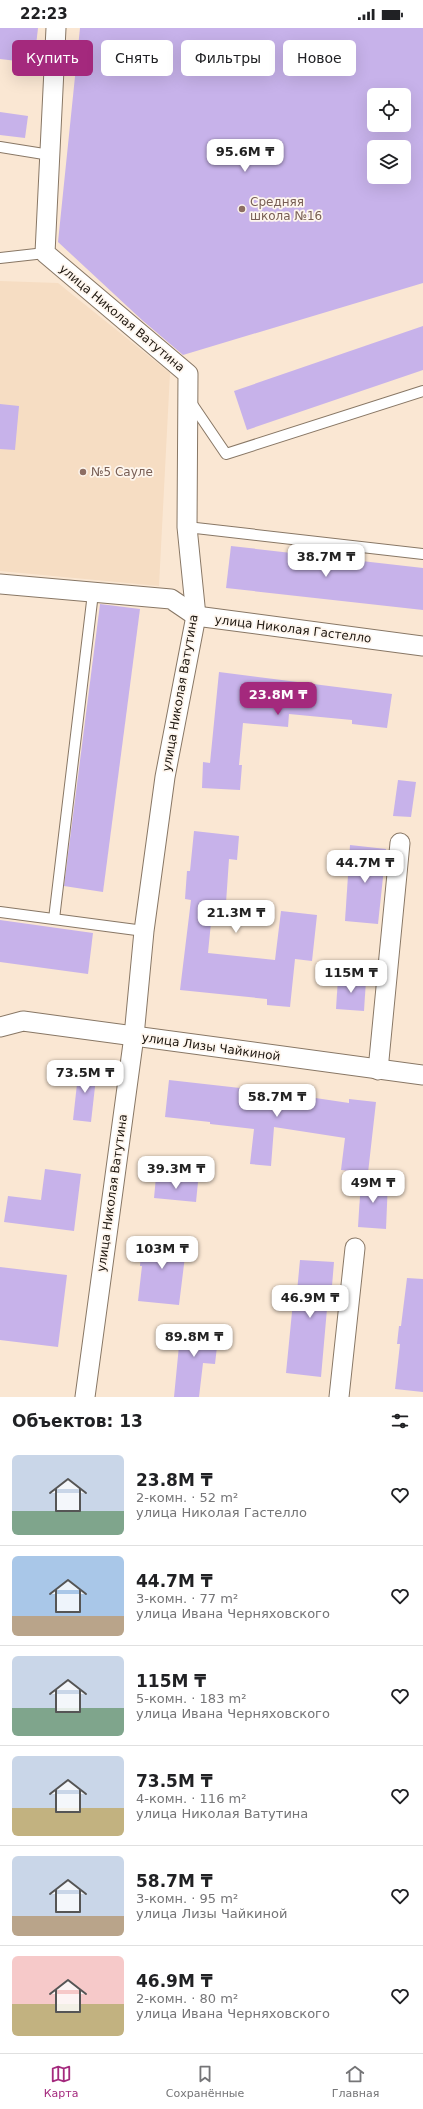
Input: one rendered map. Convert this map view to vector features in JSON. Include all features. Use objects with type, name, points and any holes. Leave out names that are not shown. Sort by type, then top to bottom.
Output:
[{"type":"street","points":[[45,253],[56,28]]},
{"type":"street","name":"улица Николая Ватутина","points":[[45,253],[188,374],[186,396],[187,527],[196,616],[165,777],[144,931],[134,1036],[85,1397]]},
{"type":"street","name":"улица Николая Гастелло","points":[[0,584],[171,600],[196,616],[423,646]]},
{"type":"street","points":[[378,1070],[400,843]]},
{"type":"street","name":"улица Лизы Чайкиной","points":[[0,1027],[23,1021],[423,1075]]},
{"type":"street","points":[[339,1397],[355,1248]]},
{"type":"lane","points":[[0,147],[50,155]]},
{"type":"lane","points":[[0,258],[45,253]]},
{"type":"lane","points":[[186,396],[226,454],[423,391]]},
{"type":"lane","points":[[187,527],[423,554]]},
{"type":"lane","points":[[54,919],[93,592]]},
{"type":"lane","points":[[0,912],[144,931]]},
{"type":"shaded area","name":"№5 Сауле","points":[[0,281],[58,283],[170,373],[159,586],[0,571]]},
{"type":"building","points":[[0,28],[38,28],[37,40],[12,40],[12,60],[0,59]]},
{"type":"building","name":"Средняя школа №16","points":[[80,28],[423,28],[423,283],[183,355],[142,320],[58,242],[75,76],[93,76],[93,40],[79,40]]},
{"type":"building","points":[[0,112],[28,116],[25,138],[0,135]]},
{"type":"building","points":[[423,326],[423,370],[247,430],[234,391]]},
{"type":"building","points":[[0,404],[19,406],[15,450],[0,449]]},
{"type":"building","points":[[231,546],[423,568],[423,610],[226,588]]},
{"type":"building","points":[[100,604],[140,609],[103,892],[64,886]]},
{"type":"building","points":[[219,672],[392,694],[387,728],[352,724],[352,720],[289,714],[288,727],[243,723],[239,765],[242,765],[240,790],[202,788],[203,762],[210,763]]},
{"type":"building","points":[[398,780],[416,782],[411,817],[393,816]]},
{"type":"building","points":[[194,831],[239,836],[237,860],[229,859],[226,903],[213,902],[208,953],[275,960],[281,911],[317,915],[312,961],[295,959],[290,1007],[267,1005],[267,999],[180,990],[191,900],[185,899],[187,871],[190,871]]},
{"type":"building","points":[[350,845],[386,849],[378,924],[345,921]]},
{"type":"building","points":[[0,920],[93,933],[88,974],[0,962]]},
{"type":"building","points":[[338,978],[366,980],[364,1011],[336,1009]]},
{"type":"building","points":[[79,1066],[97,1069],[91,1122],[73,1120]]},
{"type":"building","points":[[169,1080],[349,1103],[349,1099],[376,1102],[368,1173],[341,1170],[345,1138],[274,1127],[271,1166],[250,1164],[254,1129],[165,1117]]},
{"type":"building","points":[[45,1169],[81,1174],[74,1231],[4,1222],[8,1196],[41,1200]]},
{"type":"building","points":[[156,1177],[198,1182],[196,1202],[154,1198]]},
{"type":"building","points":[[361,1180],[388,1181],[386,1229],[358,1227]]},
{"type":"building","points":[[142,1236],[187,1240],[179,1305],[138,1301],[142,1266],[140,1266]]},
{"type":"building","points":[[300,1260],[334,1262],[332,1286],[329,1286],[321,1377],[286,1373],[293,1302],[296,1302]]},
{"type":"building","points":[[0,1267],[67,1275],[58,1347],[0,1340]]},
{"type":"building","points":[[407,1278],[423,1279],[423,1392],[395,1389],[400,1344],[397,1344],[399,1326],[401,1326]]},
{"type":"building","points":[[181,1325],[219,1329],[215,1364],[203,1363],[199,1397],[174,1397]]},
{"type":"place","name":"Средняя школа №16","points":[[242,209]]},
{"type":"place","name":"№5 Сауле","points":[[83,472]]}]
